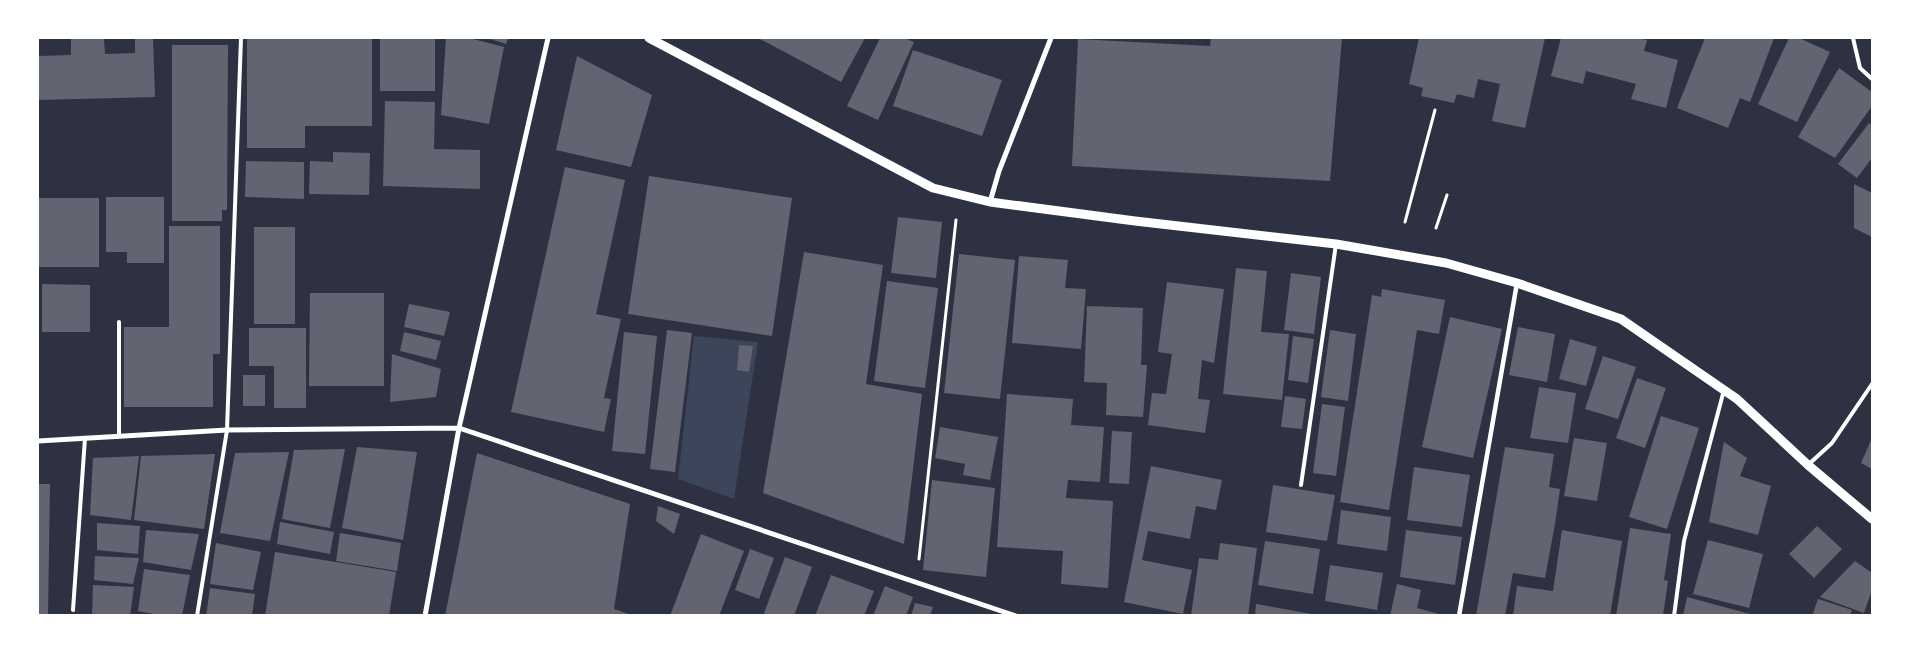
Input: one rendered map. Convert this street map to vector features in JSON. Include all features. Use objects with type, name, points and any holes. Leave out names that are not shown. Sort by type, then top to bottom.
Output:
[{"type":"street","points":[[426,616],[459,428],[548,38]]},
{"type":"street","points":[[648,38],[933,188],[990,202],[1336,244],[1446,263],[1517,283],[1621,319],[1737,399],[1808,466],[1872,519]]},
{"type":"street","points":[[990,202],[999,171],[1050,38]]},
{"type":"street","points":[[1460,616],[1517,283]]},
{"type":"street","points":[[38,441],[227,430],[459,428],[1016,616]]},
{"type":"lane","points":[[197,616],[227,430],[241,38]]},
{"type":"lane","points":[[1853,38],[1860,68],[1872,79]]},
{"type":"lane","points":[[1301,485],[1336,244]]},
{"type":"lane","points":[[119,322],[119,436]]},
{"type":"lane","points":[[1808,466],[1832,443],[1872,384]]},
{"type":"lane","points":[[1674,616],[1684,541],[1724,390]]},
{"type":"lane","points":[[73,610],[85,438]]},
{"type":"path","points":[[1405,222],[1435,110]]},
{"type":"path","points":[[916,582],[959,194]]},
{"type":"path","points":[[1436,228],[1447,195]]},
{"type":"shaded area","points":[[694,336],[758,342],[734,499],[678,479]]},
{"type":"building","points":[[71,38],[104,38],[105,54],[135,53],[135,38],[153,38],[155,97],[38,100],[38,56],[71,55]]},
{"type":"building","points":[[247,38],[372,38],[372,126],[305,126],[305,148],[247,148]]},
{"type":"building","points":[[380,38],[435,38],[435,91],[380,91]]},
{"type":"building","points":[[446,38],[469,38],[504,47],[489,124],[441,115]]},
{"type":"building","points":[[487,38],[508,38],[506,44]]},
{"type":"building","points":[[758,38],[865,38],[841,82]]},
{"type":"building","points":[[880,38],[904,38],[914,42],[878,120],[847,106]]},
{"type":"building","points":[[1211,38],[1342,38],[1330,181],[1072,166],[1078,39],[1210,46]]},
{"type":"building","points":[[1419,38],[1545,38],[1525,128],[1492,121],[1500,84],[1478,79],[1474,98],[1457,94],[1454,103],[1421,96],[1423,88],[1409,84]]},
{"type":"building","points":[[1561,38],[1637,38],[1647,40],[1644,51],[1678,60],[1666,108],[1631,99],[1636,84],[1586,71],[1583,84],[1551,76]]},
{"type":"building","points":[[1705,38],[1774,38],[1750,102],[1740,98],[1728,128],[1677,108]]},
{"type":"building","points":[[1789,38],[1799,38],[1830,52],[1797,122],[1758,104]]},
{"type":"building","points":[[172,45],[228,45],[227,210],[222,210],[222,221],[172,221]]},
{"type":"building","points":[[913,50],[1002,80],[982,136],[893,106]]},
{"type":"building","points":[[577,56],[652,95],[631,167],[556,150]]},
{"type":"building","points":[[1839,68],[1872,92],[1872,106],[1835,158],[1798,137]]},
{"type":"building","points":[[385,101],[435,102],[434,149],[480,150],[480,189],[383,186]]},
{"type":"building","points":[[1869,123],[1872,125],[1872,158],[1857,178],[1838,164]]},
{"type":"building","points":[[333,152],[370,153],[369,195],[309,194],[310,161],[333,162]]},
{"type":"building","points":[[246,161],[304,162],[304,199],[245,197]]},
{"type":"building","points":[[565,167],[625,180],[596,314],[621,319],[604,398],[611,399],[604,432],[511,412]]},
{"type":"building","points":[[649,176],[792,198],[772,336],[628,314]]},
{"type":"building","points":[[1854,184],[1872,193],[1872,237],[1854,228]]},
{"type":"building","points":[[106,197],[164,197],[164,263],[127,263],[127,252],[106,252]]},
{"type":"building","points":[[39,198],[99,198],[99,267],[38,267]]},
{"type":"building","points":[[898,217],[942,222],[936,278],[891,273]]},
{"type":"building","points":[[169,226],[220,226],[220,354],[213,354],[213,407],[124,407],[124,327],[169,327]]},
{"type":"building","points":[[254,227],[295,227],[295,324],[254,324]]},
{"type":"building","points":[[804,252],[883,265],[866,384],[922,394],[904,544],[763,493]]},
{"type":"building","points":[[959,254],[1015,260],[1000,399],[944,393]]},
{"type":"building","points":[[1019,256],[1068,260],[1065,288],[1086,289],[1081,349],[1012,343]]},
{"type":"building","points":[[1236,268],[1267,271],[1261,332],[1289,334],[1282,400],[1223,394]]},
{"type":"building","points":[[1291,273],[1321,277],[1314,334],[1284,330]]},
{"type":"building","points":[[887,281],[938,288],[925,388],[874,381]]},
{"type":"building","points":[[1167,282],[1224,289],[1214,363],[1202,360],[1198,399],[1210,400],[1205,433],[1148,425],[1152,393],[1166,394],[1172,354],[1158,352]]},
{"type":"building","points":[[42,284],[90,285],[90,332],[42,332]]},
{"type":"building","points":[[1382,289],[1445,300],[1439,334],[1417,330],[1389,510],[1340,502],[1372,295],[1381,297]]},
{"type":"building","points":[[310,293],[384,293],[384,386],[309,386]]},
{"type":"building","points":[[409,304],[450,312],[444,336],[404,327]]},
{"type":"building","points":[[1087,306],[1143,308],[1141,365],[1147,365],[1143,417],[1106,415],[1107,383],[1084,382]]},
{"type":"building","points":[[1450,317],[1502,329],[1473,458],[1422,447]]},
{"type":"building","points":[[1518,327],[1555,334],[1547,382],[1509,375]]},
{"type":"building","points":[[249,328],[306,328],[306,408],[274,408],[274,366],[249,366]]},
{"type":"building","points":[[667,330],[692,333],[675,472],[650,469]]},
{"type":"building","points":[[1330,330],[1356,334],[1348,401],[1321,397]]},
{"type":"building","points":[[404,332],[441,341],[436,360],[400,351]]},
{"type":"building","points":[[624,332],[657,336],[645,454],[612,451]]},
{"type":"building","points":[[1293,336],[1314,339],[1308,383],[1288,380]]},
{"type":"building","points":[[1570,339],[1597,347],[1586,386],[1559,379]]},
{"type":"building","points":[[739,345],[753,346],[749,372],[737,370]]},
{"type":"building","points":[[392,354],[441,369],[436,397],[390,402]]},
{"type":"building","points":[[1603,356],[1636,367],[1618,419],[1585,409]]},
{"type":"building","points":[[243,375],[265,375],[265,406],[243,406]]},
{"type":"building","points":[[1637,378],[1666,388],[1645,448],[1616,438]]},
{"type":"building","points":[[1539,387],[1576,393],[1568,443],[1530,438]]},
{"type":"building","points":[[1007,394],[1073,399],[1071,425],[1104,427],[1100,482],[1068,480],[1066,498],[1113,501],[1108,588],[1061,584],[1063,551],[997,547]]},
{"type":"building","points":[[1285,396],[1306,399],[1302,429],[1281,427]]},
{"type":"building","points":[[1322,404],[1345,407],[1336,476],[1313,473]]},
{"type":"building","points":[[1661,416],[1699,428],[1667,529],[1629,517]]},
{"type":"building","points":[[940,427],[998,437],[990,480],[963,475],[965,464],[935,458]]},
{"type":"building","points":[[1112,431],[1132,432],[1129,484],[1109,483]]},
{"type":"building","points":[[1574,438],[1607,443],[1597,501],[1564,496]]},
{"type":"building","points":[[1872,438],[1872,469],[1861,463]]},
{"type":"building","points":[[1724,442],[1747,458],[1740,476],[1771,486],[1758,535],[1709,522]]},
{"type":"building","points":[[357,447],[417,452],[403,540],[342,528]]},
{"type":"building","points":[[1505,447],[1554,454],[1549,487],[1560,489],[1555,524],[1545,578],[1513,573],[1505,616],[1476,616]]},
{"type":"building","points":[[345,449],[330,528],[282,519],[294,450]]},
{"type":"building","points":[[289,452],[270,541],[220,533],[235,453]]},
{"type":"building","points":[[477,453],[630,504],[614,609],[635,616],[445,616]]},
{"type":"building","points":[[215,454],[204,529],[134,520],[141,456]]},
{"type":"building","points":[[139,456],[131,520],[90,515],[93,458]]},
{"type":"building","points":[[1151,466],[1222,480],[1216,510],[1196,506],[1190,539],[1148,531],[1142,560],[1192,570],[1183,614],[1124,602]]},
{"type":"building","points":[[1414,467],[1470,475],[1462,527],[1407,520]]},
{"type":"building","points":[[932,480],[995,488],[986,577],[923,570]]},
{"type":"building","points":[[38,484],[50,484],[48,616],[38,616]]},
{"type":"building","points":[[1273,485],[1335,495],[1327,541],[1266,532]]},
{"type":"building","points":[[658,506],[680,514],[674,534],[656,521]]},
{"type":"building","points":[[1341,510],[1391,517],[1387,551],[1337,544]]},
{"type":"building","points":[[280,522],[334,532],[330,554],[277,544]]},
{"type":"building","points":[[97,523],[140,526],[138,554],[97,550]]},
{"type":"building","points":[[1817,526],[1842,549],[1814,578],[1789,554]]},
{"type":"building","points":[[1630,528],[1671,534],[1664,580],[1668,581],[1663,616],[1616,616]]},
{"type":"building","points":[[146,530],[199,534],[191,570],[143,562]]},
{"type":"building","points":[[1406,530],[1462,537],[1455,585],[1400,577]]},
{"type":"building","points":[[1562,530],[1622,541],[1610,616],[1513,616],[1517,586],[1553,591]]},
{"type":"building","points":[[340,533],[401,543],[397,571],[336,561]]},
{"type":"building","points":[[701,534],[744,551],[719,616],[670,616]]},
{"type":"building","points":[[1708,540],[1763,554],[1749,608],[1693,594]]},
{"type":"building","points":[[1265,541],[1320,549],[1313,594],[1258,585]]},
{"type":"building","points":[[216,543],[261,552],[253,590],[210,584]]},
{"type":"building","points":[[1220,543],[1257,548],[1248,616],[1191,616],[1199,558],[1218,560]]},
{"type":"building","points":[[750,549],[774,558],[759,599],[735,590]]},
{"type":"building","points":[[275,552],[396,572],[389,616],[265,616]]},
{"type":"building","points":[[95,556],[139,558],[133,584],[94,580]]},
{"type":"building","points":[[785,557],[812,567],[794,616],[763,616]]},
{"type":"building","points":[[1855,561],[1872,573],[1872,590],[1864,613],[1820,597]]},
{"type":"building","points":[[1330,565],[1383,573],[1377,610],[1325,601]]},
{"type":"building","points":[[144,569],[190,575],[182,616],[163,616],[138,611]]},
{"type":"building","points":[[831,575],[874,591],[864,616],[815,616]]},
{"type":"building","points":[[1397,584],[1421,590],[1417,608],[1446,616],[1390,616]]},
{"type":"building","points":[[93,585],[134,587],[130,616],[92,616]]},
{"type":"building","points":[[885,586],[913,597],[906,616],[873,616]]},
{"type":"building","points":[[210,588],[255,594],[252,616],[206,616]]},
{"type":"building","points":[[1687,597],[1750,614],[1750,616],[1683,616]]},
{"type":"building","points":[[1818,599],[1852,610],[1850,616],[1812,616]]},
{"type":"building","points":[[915,603],[933,607],[930,616],[911,616]]},
{"type":"building","points":[[1256,604],[1312,614],[1312,616],[1255,616]]}]
